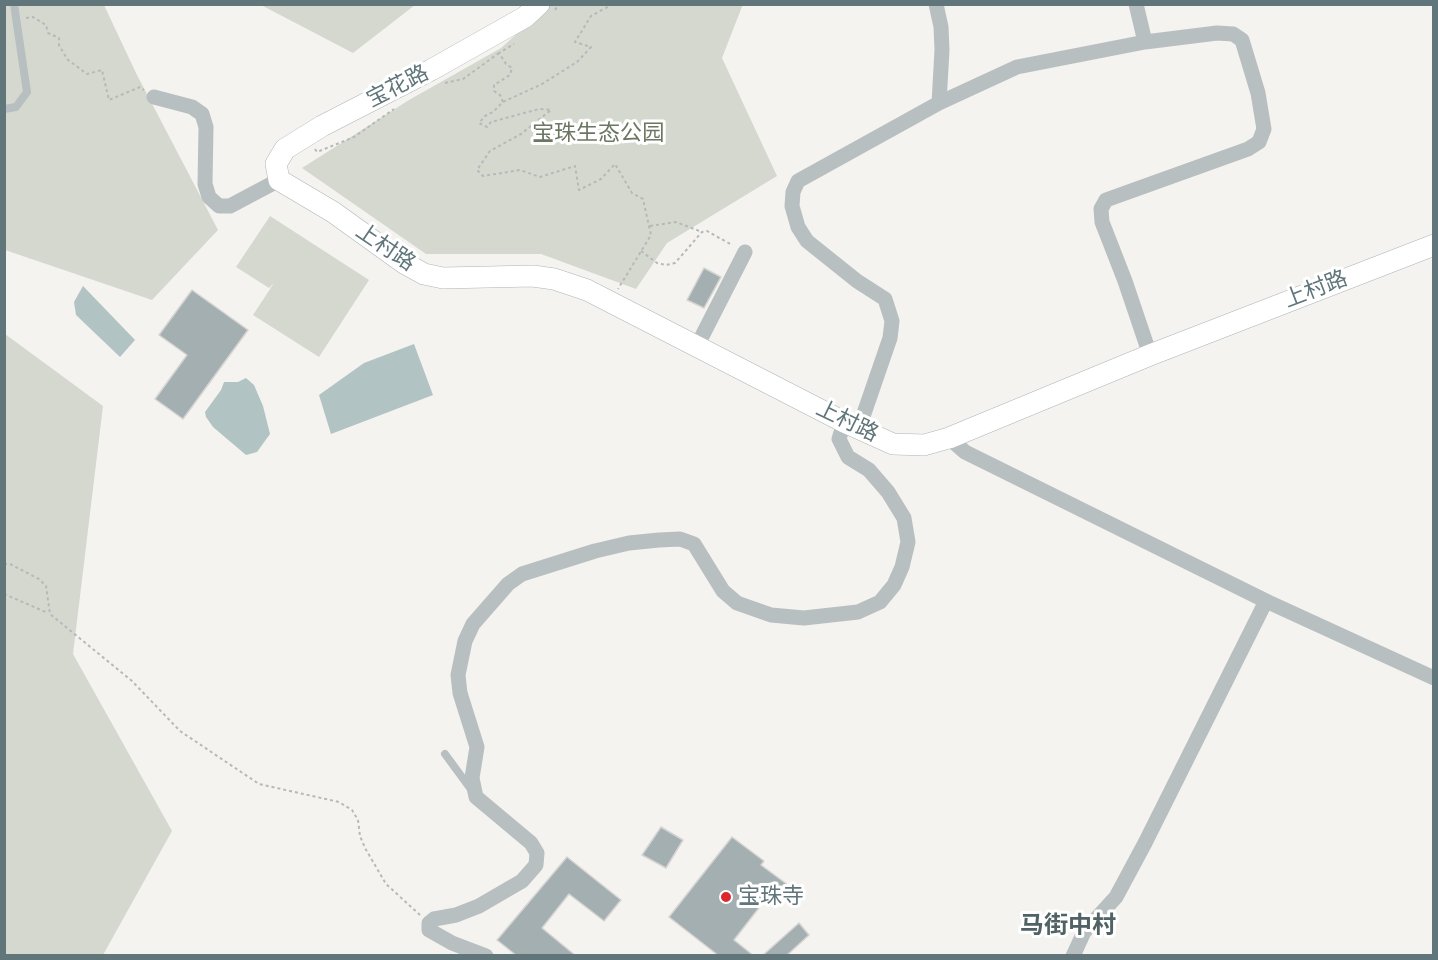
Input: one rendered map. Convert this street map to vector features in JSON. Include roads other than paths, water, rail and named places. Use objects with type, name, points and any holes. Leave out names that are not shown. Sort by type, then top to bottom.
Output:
[{"type":"street","points":[[936,4],[941,27],[942,50],[939,102]]},
{"type":"street","points":[[1136,4],[1145,42]]},
{"type":"street","name":"宝花路","points":[[279,180],[276,164],[285,149],[308,134],[432,70],[525,17],[546,8]]},
{"type":"street","points":[[486,956],[452,943],[429,930],[429,923],[434,919],[456,915],[479,906],[522,881],[536,865],[537,853],[531,843],[476,797],[472,778],[477,747],[460,693],[458,675],[465,641],[472,624],[495,597],[522,574],[584,554],[629,543],[680,539],[694,544],[723,591],[736,603],[771,615],[804,618],[858,612],[880,602],[894,585],[902,567],[908,542],[904,518],[888,492],[869,470],[848,457],[838,439],[851,425],[890,338],[892,321],[885,299],[857,281],[807,241],[798,227],[792,206],[793,192],[798,181],[939,102],[1017,67],[1145,42],[1217,33],[1233,34],[1242,40],[1256,84],[1264,129],[1259,142],[1248,149],[1131,189],[1106,200],[1101,209],[1102,222],[1150,355]]},
{"type":"street","points":[[154,97],[192,107],[202,114],[207,127],[205,184],[209,196],[219,207],[230,206],[279,180]]},
{"type":"street","name":"上村路","points":[[279,180],[333,212],[404,263],[424,274],[443,278],[533,276],[554,279],[587,290],[851,425],[893,444],[924,445],[949,438],[1150,355],[1434,245]]},
{"type":"street","points":[[697,346],[746,252]]},
{"type":"street","points":[[949,438],[965,452],[1266,601],[1434,678]]},
{"type":"street","points":[[1073,956],[1084,932],[1116,897],[1121,888],[1266,601]]},
{"type":"lane","points":[[4,109],[16,107],[27,92],[15,4]]},
{"type":"lane","points":[[445,754],[476,797]]},
{"type":"place","name":"宝珠寺","points":[[726,897]]},
{"type":"district","name":"马街中村","points":[[1068,927]]},
{"type":"park label","name":"宝珠生态公园","points":[[598,134]]}]
